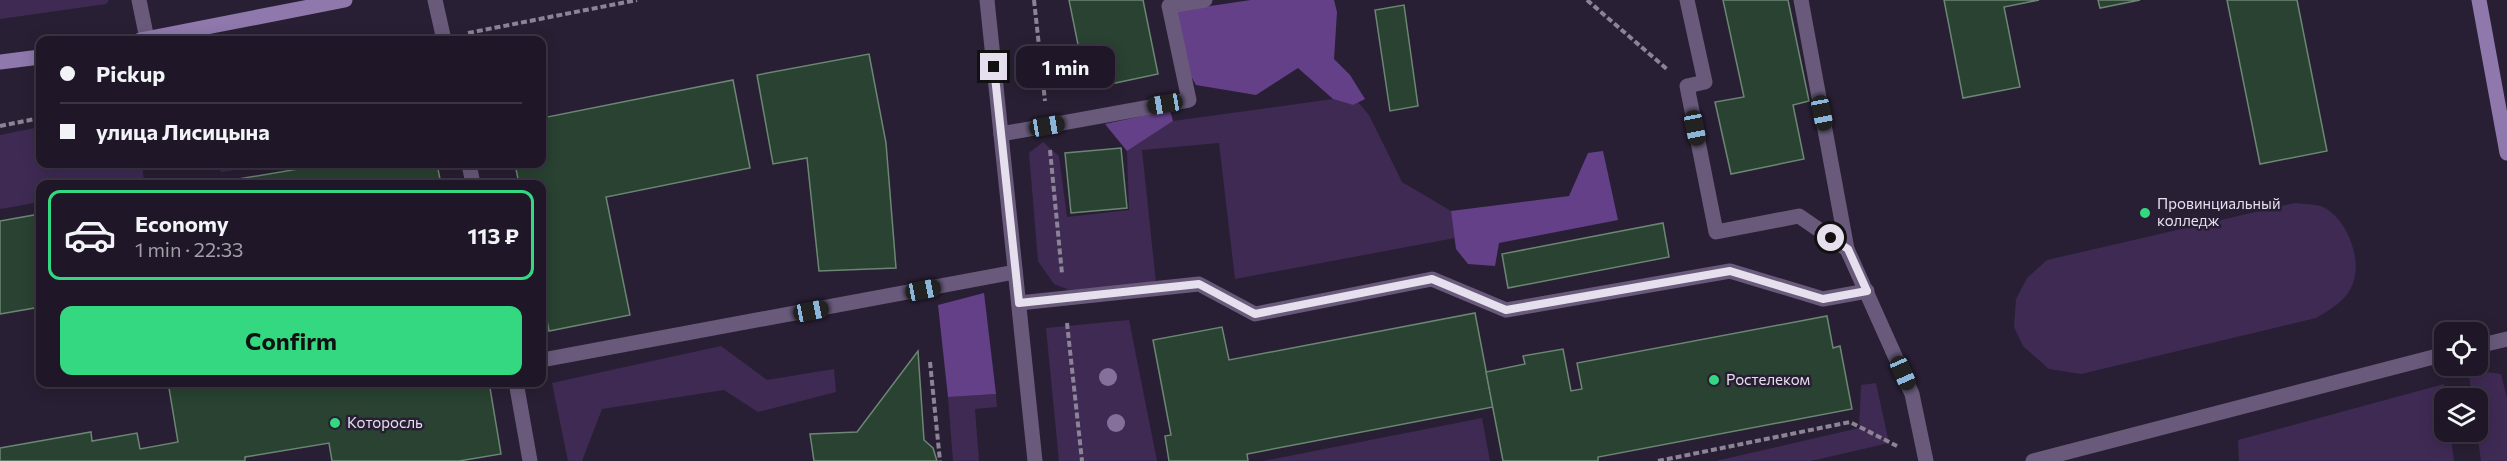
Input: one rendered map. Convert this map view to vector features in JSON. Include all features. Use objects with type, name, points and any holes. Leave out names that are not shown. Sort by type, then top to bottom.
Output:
[{"type":"main road","points":[[164,36],[345,0]]},
{"type":"main road","points":[[2479,0],[2507,153]]},
{"type":"main road","points":[[0,62],[36,58]]},
{"type":"street","points":[[139,0],[144,36]]},
{"type":"street","points":[[435,0],[442,36]]},
{"type":"street","points":[[987,0],[1035,461]]},
{"type":"street","points":[[1001,134],[1189,100],[1169,6],[1205,0]]},
{"type":"street","points":[[1687,0],[1705,82],[1687,86],[1716,232],[1799,216],[1848,249]]},
{"type":"street","points":[[1801,0],[1848,249],[1912,394],[1925,456]]},
{"type":"street","points":[[1019,303],[1199,284],[1255,314],[1432,279],[1506,310],[1730,271],[1823,299],[1867,291]]},
{"type":"street","points":[[546,359],[1015,272]]},
{"type":"street","points":[[2488,344],[2507,339]]},
{"type":"street","points":[[2033,461],[2434,357]]},
{"type":"street","points":[[517,387],[530,461]]},
{"type":"path","points":[[458,36],[637,0]]},
{"type":"path","points":[[1034,0],[1082,461]]},
{"type":"path","points":[[1587,0],[1687,86]]},
{"type":"path","points":[[0,126],[36,119]]},
{"type":"path","points":[[930,362],[940,461]]},
{"type":"path","points":[[1658,461],[1850,422],[1889,443],[1925,456]]},
{"type":"shaded area","points":[[0,0],[109,0],[106,4],[0,19]]},
{"type":"shaded area","points":[[1251,0],[1334,0],[1337,12],[1334,59],[1350,75],[1365,99],[1353,105],[1333,99],[1298,68],[1256,95],[1196,85],[1187,69],[1176,11]]},
{"type":"shaded area","points":[[1333,99],[1353,105],[1358,102],[1369,115],[1402,182],[1451,211],[1455,238],[1235,279],[1219,143],[1142,150],[1156,283],[1069,290],[1054,284],[1038,261],[1029,153],[1043,142],[1059,156],[1067,217],[1129,210],[1127,151],[1173,121]]},
{"type":"shaded area","points":[[1170,110],[1173,121],[1127,151],[1105,124]]},
{"type":"shaded area","points":[[36,128],[36,168],[142,168],[144,180],[36,180],[36,203],[0,209],[0,135]]},
{"type":"shaded area","points":[[1603,151],[1618,220],[1499,243],[1495,266],[1468,264],[1456,249],[1451,211],[1569,196],[1588,153]]},
{"type":"shaded area","points":[[220,168],[250,168],[221,172]]},
{"type":"shaded area","points":[[2295,203],[2320,206],[2331,212],[2345,229],[2353,249],[2356,270],[2352,287],[2339,303],[2316,318],[2081,374],[2049,369],[2023,346],[2014,327],[2016,299],[2027,278],[2047,260]]},
{"type":"shaded area","points":[[984,293],[996,394],[948,397],[938,305]]},
{"type":"shaded area","points":[[1129,320],[1157,461],[1059,461],[1046,328]]},
{"type":"shaded area","points":[[721,346],[767,380],[834,369],[836,392],[758,412],[724,390],[602,409],[582,461],[568,461],[552,383]]},
{"type":"shaded area","points":[[2488,372],[2501,374],[2507,398],[2507,461],[2481,461],[2478,442],[2488,442],[2488,388],[2471,388],[2469,376],[2488,376]]},
{"type":"shaded area","points":[[1876,383],[1889,443],[1811,461],[1716,461],[1859,428],[1861,385]]},
{"type":"shaded area","points":[[2444,384],[2444,388],[2434,388],[2434,442],[2451,442],[2454,461],[2239,461],[2238,440]]},
{"type":"shaded area","points":[[996,394],[997,407],[975,409],[979,461],[953,461],[948,397]]},
{"type":"shaded area","points":[[1482,418],[1490,461],[1263,461]]},
{"type":"building","points":[[1069,0],[1143,0],[1158,74],[1087,89]]},
{"type":"building","points":[[1723,0],[1788,0],[1809,101],[1793,105],[1804,159],[1731,174],[1715,102],[1744,97]]},
{"type":"building","points":[[1944,0],[2039,0],[2004,7],[2020,87],[1963,98]]},
{"type":"building","points":[[2098,0],[2140,0],[2100,8]]},
{"type":"building","points":[[2227,0],[2297,0],[2327,151],[2260,164]]},
{"type":"building","points":[[1404,5],[1418,106],[1390,111],[1375,10]]},
{"type":"building","points":[[869,54],[886,143],[896,268],[819,271],[807,158],[773,164],[757,75]]},
{"type":"building","points":[[733,80],[750,168],[606,197],[630,315],[549,331],[546,315],[546,180],[518,180],[516,168],[546,168],[546,117]]},
{"type":"building","points":[[1121,148],[1127,208],[1071,213],[1065,153]]},
{"type":"building","points":[[304,168],[438,168],[440,180],[233,180]]},
{"type":"building","points":[[36,215],[36,308],[0,314],[0,221]]},
{"type":"building","points":[[1663,223],[1669,257],[1508,288],[1502,254]]},
{"type":"building","points":[[1475,313],[1493,407],[1247,454],[1248,461],[1169,461],[1165,436],[1171,435],[1153,340],[1222,327],[1229,360]]},
{"type":"building","name":"Ростелеком","points":[[1827,316],[1833,348],[1840,346],[1852,409],[1598,457],[1598,461],[1503,461],[1486,372],[1525,364],[1523,356],[1563,349],[1571,391],[1582,389],[1577,363]]},
{"type":"building","points":[[918,351],[924,440],[933,448],[937,461],[814,461],[810,434],[857,432]]},
{"type":"building","name":"Которосль","points":[[169,387],[490,387],[501,454],[459,461],[332,461],[329,443],[245,457],[245,461],[0,461],[0,448],[91,432],[92,441],[137,433],[140,449],[178,442]]},
{"type":"place","name":"Провинциальный колледж","points":[[2145,213]]},
{"type":"place","name":"Ростелеком","points":[[1714,380]]},
{"type":"place","name":"Которосль","points":[[335,423]]},
{"type":"route","points":[[994,67],[1019,303],[1199,284],[1255,314],[1432,279],[1506,310],[1730,271],[1823,299],[1867,291],[1848,249],[1831,238]]}]
